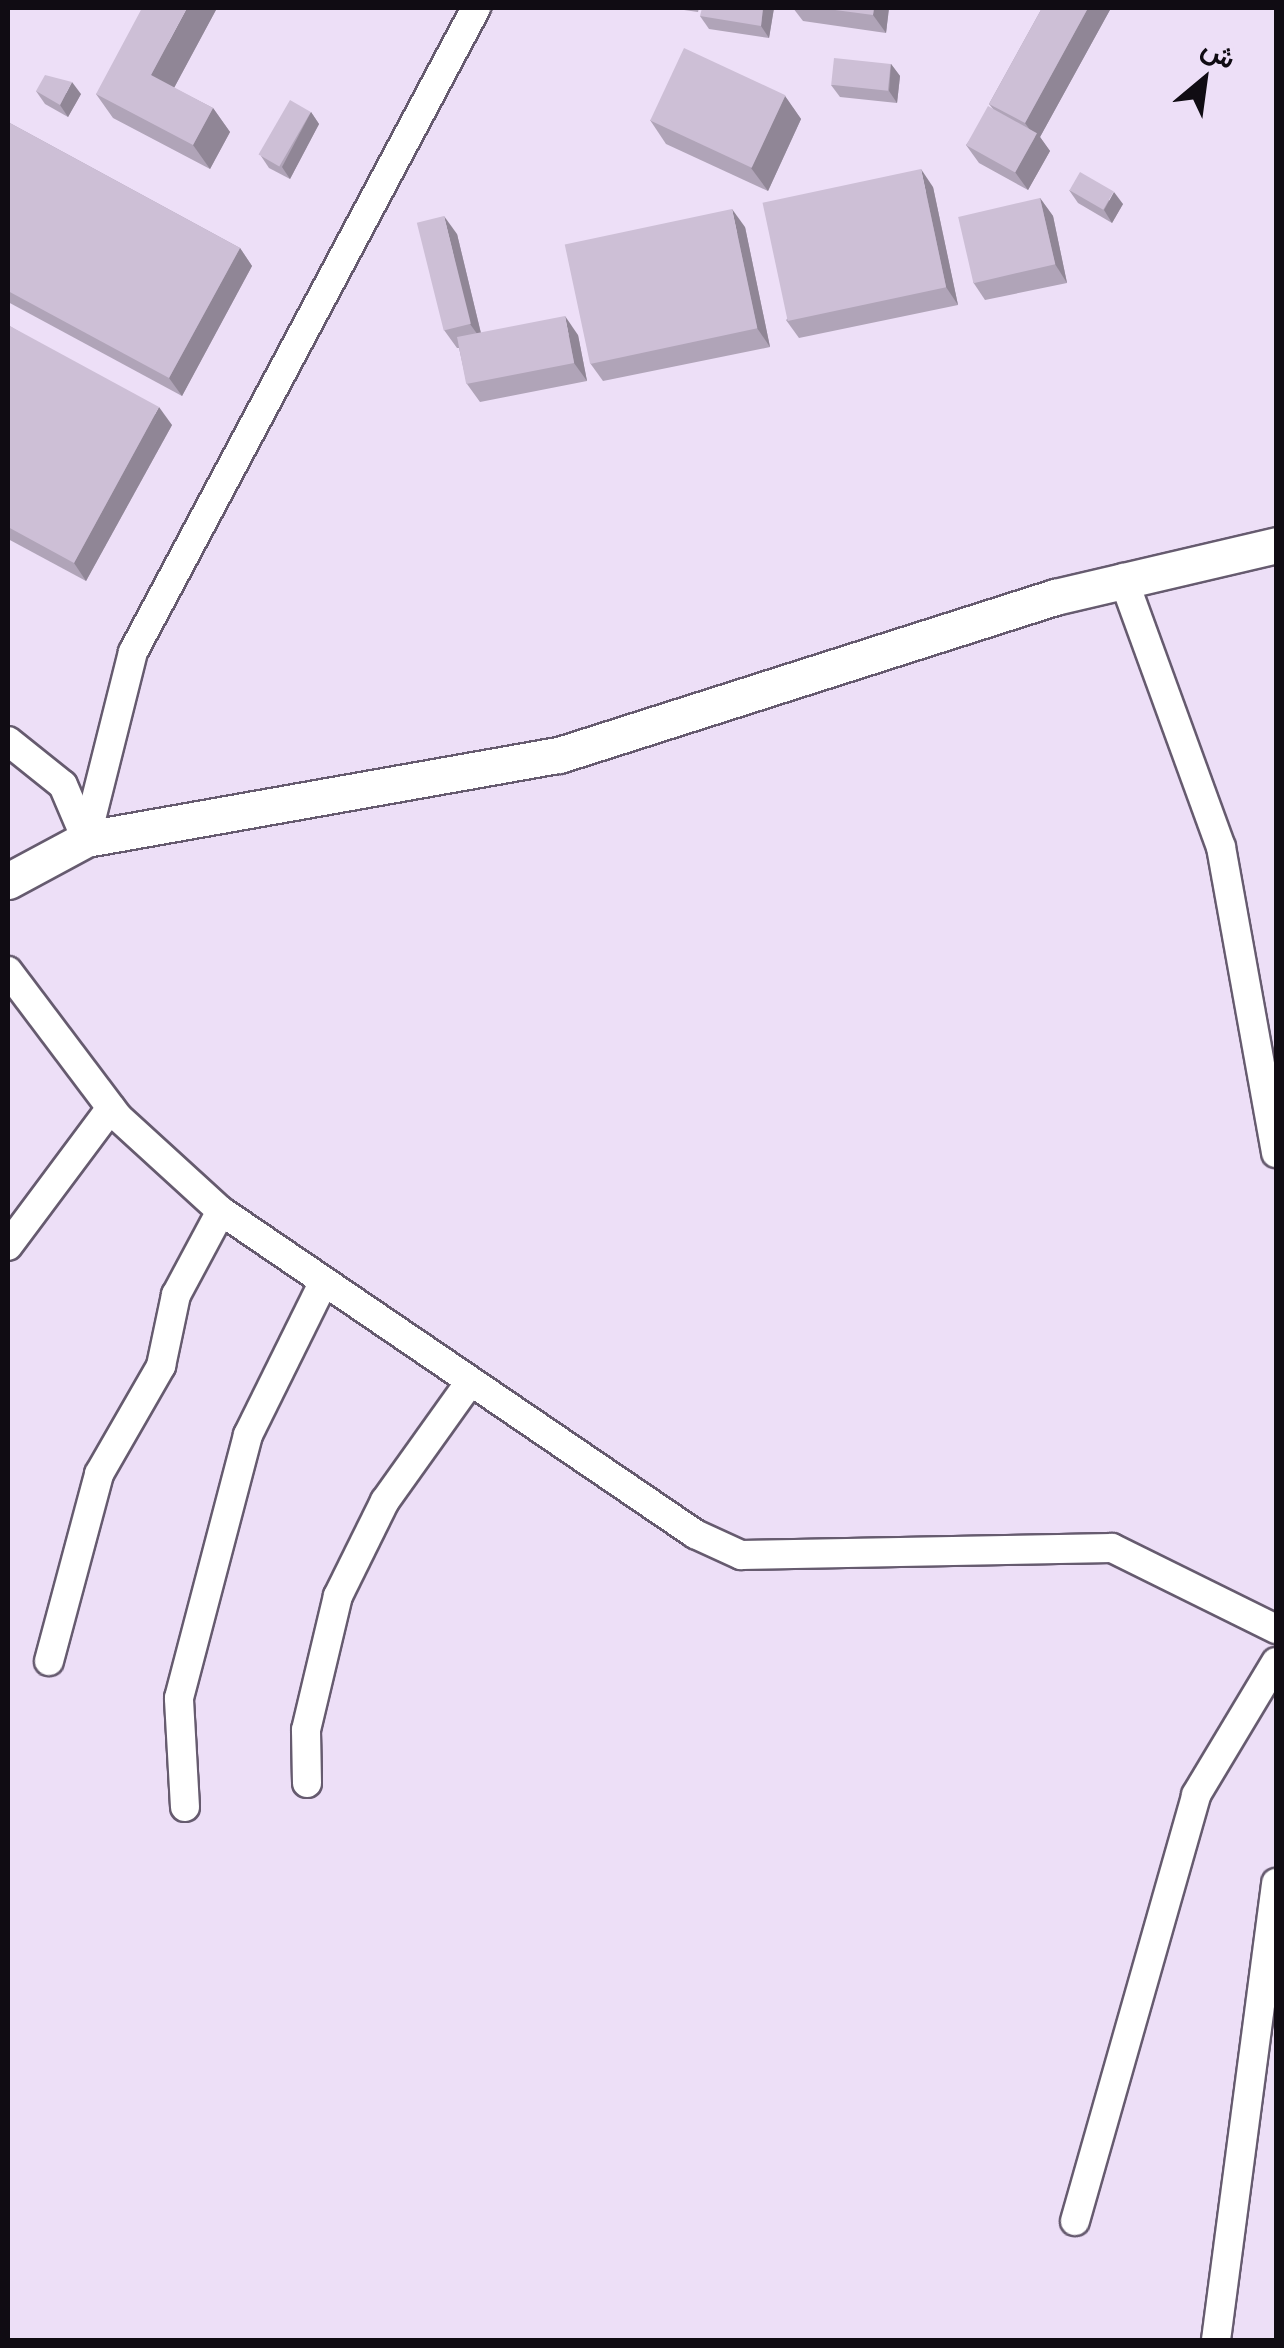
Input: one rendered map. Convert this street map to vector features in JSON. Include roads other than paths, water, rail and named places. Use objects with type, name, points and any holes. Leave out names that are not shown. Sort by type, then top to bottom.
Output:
[{"type":"main road","points":[[8,881],[86,839],[560,755],[1122,578],[1276,545]]},
{"type":"street","points":[[86,839],[133,652],[476,8]]},
{"type":"street","points":[[1122,578],[1222,847],[1276,1149]]},
{"type":"street","points":[[8,740],[64,785],[86,839]]},
{"type":"street","points":[[13,991],[111,1108],[221,1211],[321,1287],[467,1386],[741,1554],[1112,1548],[1276,1629]]},
{"type":"street","points":[[8,1246],[111,1108]]},
{"type":"street","points":[[48,1660],[98,1474],[161,1366],[176,1295],[221,1211]]},
{"type":"street","points":[[186,1807],[179,1698],[248,1435],[321,1287]]},
{"type":"street","points":[[307,1782],[306,1730],[338,1596],[385,1501],[467,1386]]},
{"type":"street","points":[[1075,2221],[1196,1796],[1276,1662]]},
{"type":"street","points":[[1216,2340],[1276,1883]]}]
